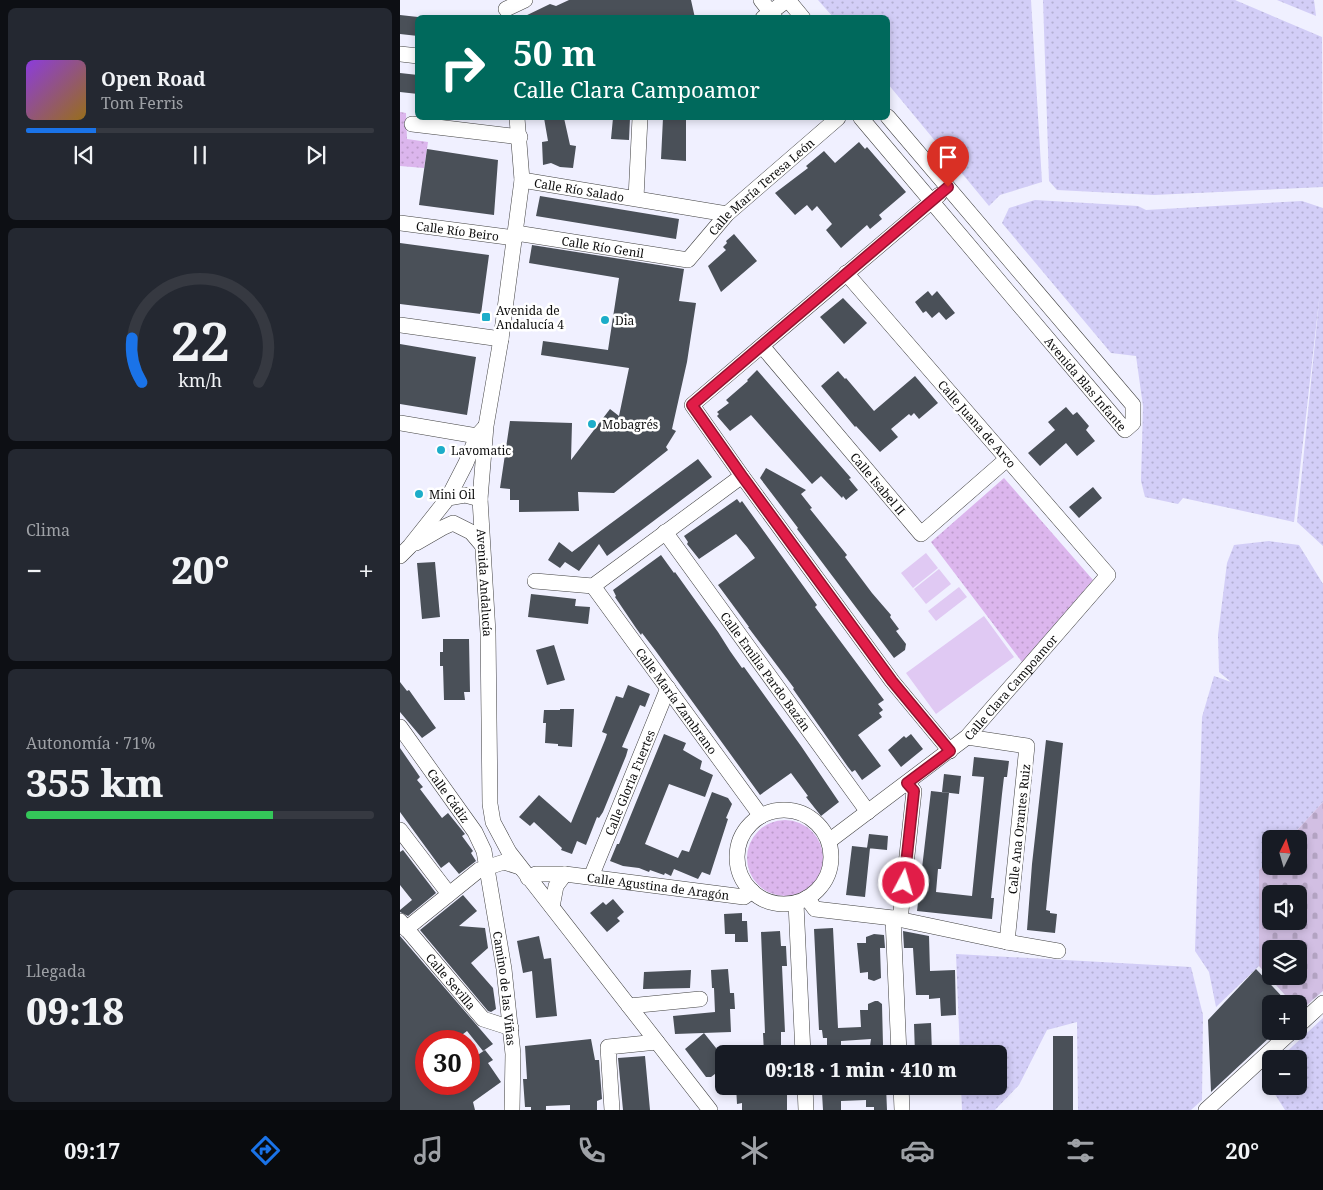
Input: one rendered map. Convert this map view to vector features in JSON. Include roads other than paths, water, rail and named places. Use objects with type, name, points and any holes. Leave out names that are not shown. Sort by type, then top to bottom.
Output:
[{"type":"street","points":[[506,9],[525,0]]},
{"type":"street","points":[[761,0],[769,15]]},
{"type":"street","points":[[771,15],[788,0],[800,15]]},
{"type":"street","points":[[400,54],[415,56]]},
{"type":"street","name":"Avenida Blas Infante","points":[[863,120],[1125,430],[1133,423],[1133,405],[890,119]]},
{"type":"street","name":"Avenida Andalucía","points":[[517,120],[522,180],[516,235],[501,338],[482,431],[480,506],[488,634],[490,804],[493,822],[509,852],[524,873],[710,1110]]},
{"type":"street","name":"Calle Río Salado","points":[[636,198],[640,120]]},
{"type":"street","name":"Calle María Teresa León","points":[[688,260],[727,214],[836,120]]},
{"type":"street","points":[[412,124],[520,137]]},
{"type":"street","name":"Calle Río Salado","points":[[522,180],[727,214]]},
{"type":"street","points":[[948,187],[692,405],[892,681],[950,751]]},
{"type":"street","name":"Calle Río Beiro","points":[[400,223],[516,235]]},
{"type":"street","name":"Calle Río Genil","points":[[516,235],[688,260]]},
{"type":"street","name":"Calle Juana de Arco","points":[[846,273],[1108,575]]},
{"type":"street","points":[[400,325],[501,338]]},
{"type":"street","name":"Calle Isabel II","points":[[762,346],[921,534],[1008,459]]},
{"type":"street","points":[[400,423],[482,431],[448,498],[405,551]]},
{"type":"street","points":[[535,581],[593,586],[742,476]]},
{"type":"street","points":[[405,551],[480,506],[465,495],[448,498]]},
{"type":"street","points":[[453,523],[471,532],[482,545]]},
{"type":"street","name":"Calle Emilia Pardo Bazán","points":[[665,532],[868,812]]},
{"type":"street","name":"Calle Clara Campoamor","points":[[829,841],[967,737],[1108,575]]},
{"type":"street","name":"Calle María Zambrano","points":[[593,586],[761,816]]},
{"type":"street","name":"Calle Gloria Fuertes","points":[[591,877],[668,688]]},
{"type":"street","name":"Calle Cádiz","points":[[401,732],[475,832],[484,850],[487,867]]},
{"type":"street","name":"Calle Ana Orantes Ruiz","points":[[967,737],[1027,746],[1007,942]]},
{"type":"street","points":[[899,1045],[896,919],[914,791],[907,783]]},
{"type":"street","points":[[461,813],[472,818],[478,817],[486,811],[490,804]]},
{"type":"street","points":[[787,810],[801,813],[813,820],[823,830],[829,841],[831,865],[826,878],[818,890],[802,900],[780,904],[765,900],[752,891],[743,880],[738,868],[739,842],[745,831],[761,816],[773,811],[787,810]]},
{"type":"street","points":[[484,850],[493,822]]},
{"type":"street","points":[[400,830],[449,894]]},
{"type":"street","name":"Calle Agustina de Aragón","points":[[487,867],[504,862],[524,873],[564,874],[744,897],[752,891]]},
{"type":"street","points":[[403,925],[449,894],[479,870],[487,867]]},
{"type":"street","name":"Camino de las Viñas","points":[[487,867],[504,969],[511,1028],[513,1054],[512,1110]]},
{"type":"street","points":[[552,907],[556,886],[564,874]]},
{"type":"street","points":[[802,900],[815,909],[896,919],[1007,942],[1058,950]]},
{"type":"street","points":[[802,900],[804,1045]]},
{"type":"street","name":"Calle Sevilla","points":[[403,925],[483,1019],[511,1028]]},
{"type":"street","points":[[629,1006],[700,999]]},
{"type":"street","points":[[1307,1018],[1323,1003]]},
{"type":"street","points":[[1206,1110],[1282,1040]]},
{"type":"street","points":[[612,1110],[608,1048],[657,1042]]},
{"type":"street","points":[[805,1095],[806,1110]]},
{"type":"street","points":[[901,1095],[902,1110]]},
{"type":"place","name":"Avenida de Andalucía 4","points":[[486,317]]},
{"type":"place","name":"Dia","points":[[605,320]]},
{"type":"place","name":"Mobagrés","points":[[592,424]]},
{"type":"place","name":"Lavomatic","points":[[441,450]]},
{"type":"place","name":"Mini Oil","points":[[419,494]]}]
